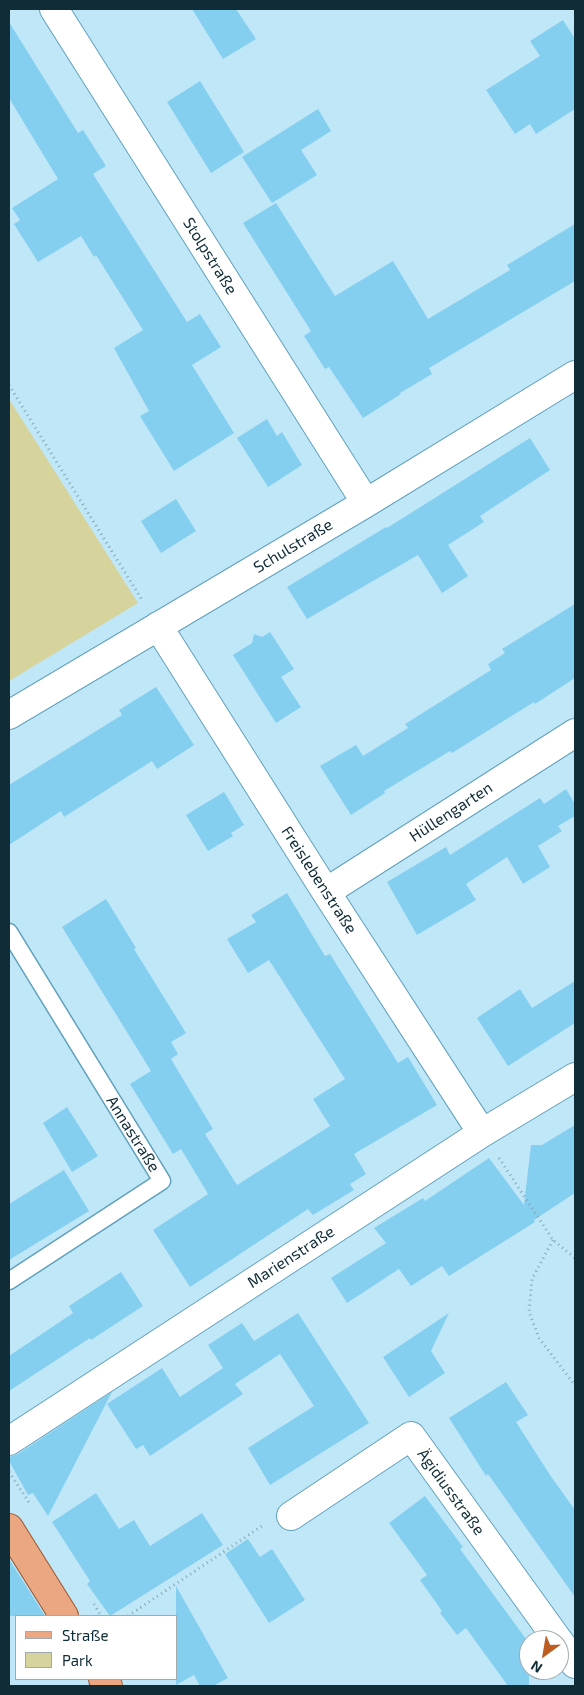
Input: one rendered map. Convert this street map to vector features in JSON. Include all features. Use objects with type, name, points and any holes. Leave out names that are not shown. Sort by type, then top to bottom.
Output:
[{"type":"main road","points":[[9,1528],[63,1615]]},
{"type":"street","name":"Stolpstraße","points":[[54,9],[366,503]]},
{"type":"street","name":"Schulstraße","points":[[9,715],[366,503],[575,375]]},
{"type":"street","name":"Freislebenstraße","points":[[158,626],[326,892],[482,1133]]},
{"type":"street","name":"Hüllengarten","points":[[326,892],[575,733]]},
{"type":"street","name":"Marienstraße","points":[[9,1441],[482,1133],[575,1077]]},
{"type":"street","name":"Ägidiusstraße","points":[[291,1516],[411,1436],[551,1630]]},
{"type":"lane","name":"Annastraße","points":[[9,932],[162,1180],[9,1281]]},
{"type":"path","points":[[9,385],[158,626]]},
{"type":"path","points":[[482,1133],[553,1240],[575,1258]]},
{"type":"path","points":[[553,1240],[532,1279],[529,1312],[539,1338],[574,1384],[575,1382]]},
{"type":"path","points":[[129,1615],[267,1523],[291,1516]]},
{"type":"green space","points":[[9,399],[138,603],[9,681]]},
{"type":"building","points":[[192,9],[236,9],[256,39],[223,59]]},
{"type":"building","points":[[563,20],[575,39],[575,109],[536,134],[530,124],[515,134],[486,90],[540,56],[530,41]]},
{"type":"building","points":[[9,22],[78,133],[83,130],[106,166],[93,174],[187,322],[200,314],[221,347],[192,365],[234,433],[174,471],[140,416],[149,411],[114,348],[143,330],[96,255],[94,257],[81,236],[38,262],[14,224],[20,220],[12,208],[58,179],[9,98]]},
{"type":"building","points":[[200,81],[244,152],[211,173],[167,102]]},
{"type":"building","points":[[318,109],[331,131],[301,150],[317,175],[272,203],[242,157]]},
{"type":"building","points":[[276,203],[335,296],[393,261],[428,319],[510,270],[507,265],[575,224],[575,281],[429,368],[432,374],[363,418],[329,367],[325,369],[304,336],[311,331],[243,223]]},
{"type":"building","points":[[267,419],[277,436],[282,432],[302,465],[268,487],[237,438]]},
{"type":"building","points":[[530,438],[550,470],[480,516],[484,522],[448,545],[468,576],[442,593],[418,555],[307,619],[287,587],[387,528]]},
{"type":"building","points":[[176,499],[196,531],[161,553],[141,521]]},
{"type":"building","points":[[575,604],[575,678],[535,704],[534,702],[452,753],[450,751],[384,791],[385,793],[351,815],[320,766],[356,745],[363,756],[408,728],[405,724],[491,670],[488,664],[505,653],[502,649]]},
{"type":"building","points":[[270,632],[294,669],[281,677],[301,707],[276,723],[233,655],[252,643],[254,634],[262,637]]},
{"type":"building","points":[[156,687],[194,745],[157,769],[152,761],[64,817],[61,811],[9,845],[9,785],[122,715],[119,710]]},
{"type":"building","points":[[566,789],[575,804],[575,816],[558,826],[562,831],[538,846],[550,867],[523,884],[507,857],[466,884],[476,900],[417,935],[387,882],[446,847],[450,855],[540,798],[544,804]]},
{"type":"building","points":[[224,792],[244,825],[231,833],[233,836],[208,851],[186,815]]},
{"type":"building","points":[[287,893],[325,956],[330,954],[398,1063],[408,1057],[437,1105],[354,1154],[366,1174],[350,1184],[354,1190],[313,1215],[308,1209],[190,1287],[153,1230],[208,1194],[181,1149],[173,1154],[130,1084],[151,1071],[62,927],[106,899],[136,948],[134,949],[186,1033],[171,1042],[178,1054],[171,1059],[213,1129],[205,1134],[237,1185],[330,1126],[313,1099],[345,1079],[269,960],[248,973],[227,939],[256,922],[251,915]]},
{"type":"building","points":[[575,981],[575,1023],[508,1066],[477,1018],[520,989],[532,1008]]},
{"type":"building","points":[[67,1107],[98,1156],[72,1172],[43,1123]]},
{"type":"building","points":[[575,1125],[575,1193],[534,1220],[535,1222],[449,1276],[442,1266],[411,1286],[399,1269],[347,1303],[331,1278],[386,1243],[374,1228],[423,1198],[425,1201],[489,1158],[524,1205],[531,1145],[542,1145]]},
{"type":"building","points":[[64,1170],[89,1211],[9,1260],[9,1204]]},
{"type":"building","points":[[121,1272],[143,1306],[9,1391],[9,1356],[73,1313],[69,1306]]},
{"type":"building","points":[[298,1313],[369,1423],[270,1485],[248,1448],[314,1406],[280,1354],[235,1384],[243,1394],[150,1456],[143,1445],[136,1449],[107,1404],[162,1368],[180,1397],[223,1368],[208,1345],[242,1323],[254,1341]]},
{"type":"building","points":[[449,1313],[431,1351],[445,1373],[409,1397],[383,1357]]},
{"type":"building","points":[[506,1382],[528,1415],[516,1422],[575,1510],[575,1597],[488,1474],[486,1476],[449,1418]]},
{"type":"building","points":[[112,1392],[48,1516],[33,1493],[28,1495],[9,1461],[9,1457],[18,1454]]},
{"type":"building","points":[[96,1493],[119,1529],[134,1520],[150,1546],[202,1513],[223,1545],[109,1615],[87,1584],[90,1581],[52,1522]]},
{"type":"building","points":[[425,1496],[463,1547],[460,1549],[519,1630],[519,1680],[529,1680],[529,1686],[508,1686],[466,1628],[457,1635],[440,1613],[442,1611],[420,1580],[427,1575],[389,1523]]},
{"type":"building","points":[[248,1539],[260,1557],[272,1549],[305,1600],[269,1623],[225,1554]]},
{"type":"building","points":[[9,1559],[44,1615],[9,1616]]},
{"type":"building","points":[[176,1586],[228,1678],[213,1686],[200,1686],[194,1675],[176,1685],[176,1680],[178,1680],[178,1615],[176,1615]]}]
